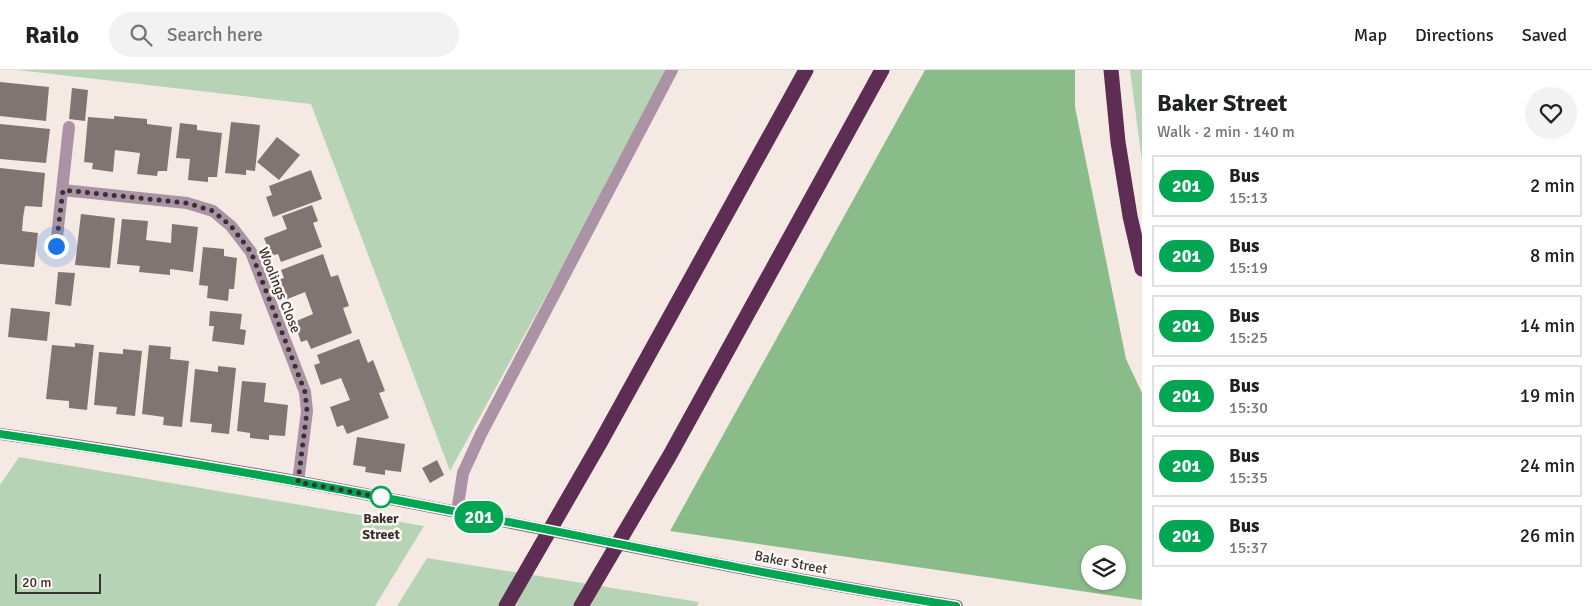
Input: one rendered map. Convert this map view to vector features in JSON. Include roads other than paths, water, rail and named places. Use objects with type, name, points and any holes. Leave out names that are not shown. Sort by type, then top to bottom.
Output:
[{"type":"highway","points":[[506,606],[600,443],[806,70]]},
{"type":"highway","points":[[581,606],[670,455],[882,70]]},
{"type":"highway","points":[[1111,70],[1118,142],[1130,216],[1142,269]]},
{"type":"main road","name":"Baker Street","points":[[0,434],[116,450],[298,482],[857,590],[956,606]]},
{"type":"street","points":[[457,512],[463,473],[481,434],[672,70]]},
{"type":"street","points":[[56,246],[69,127]]},
{"type":"street","name":"Woolings Close","points":[[63,190],[187,203],[213,211],[231,226],[251,252],[305,392],[307,411],[298,482]]},
{"type":"place","name":"Baker Street","points":[[381,497]]}]
